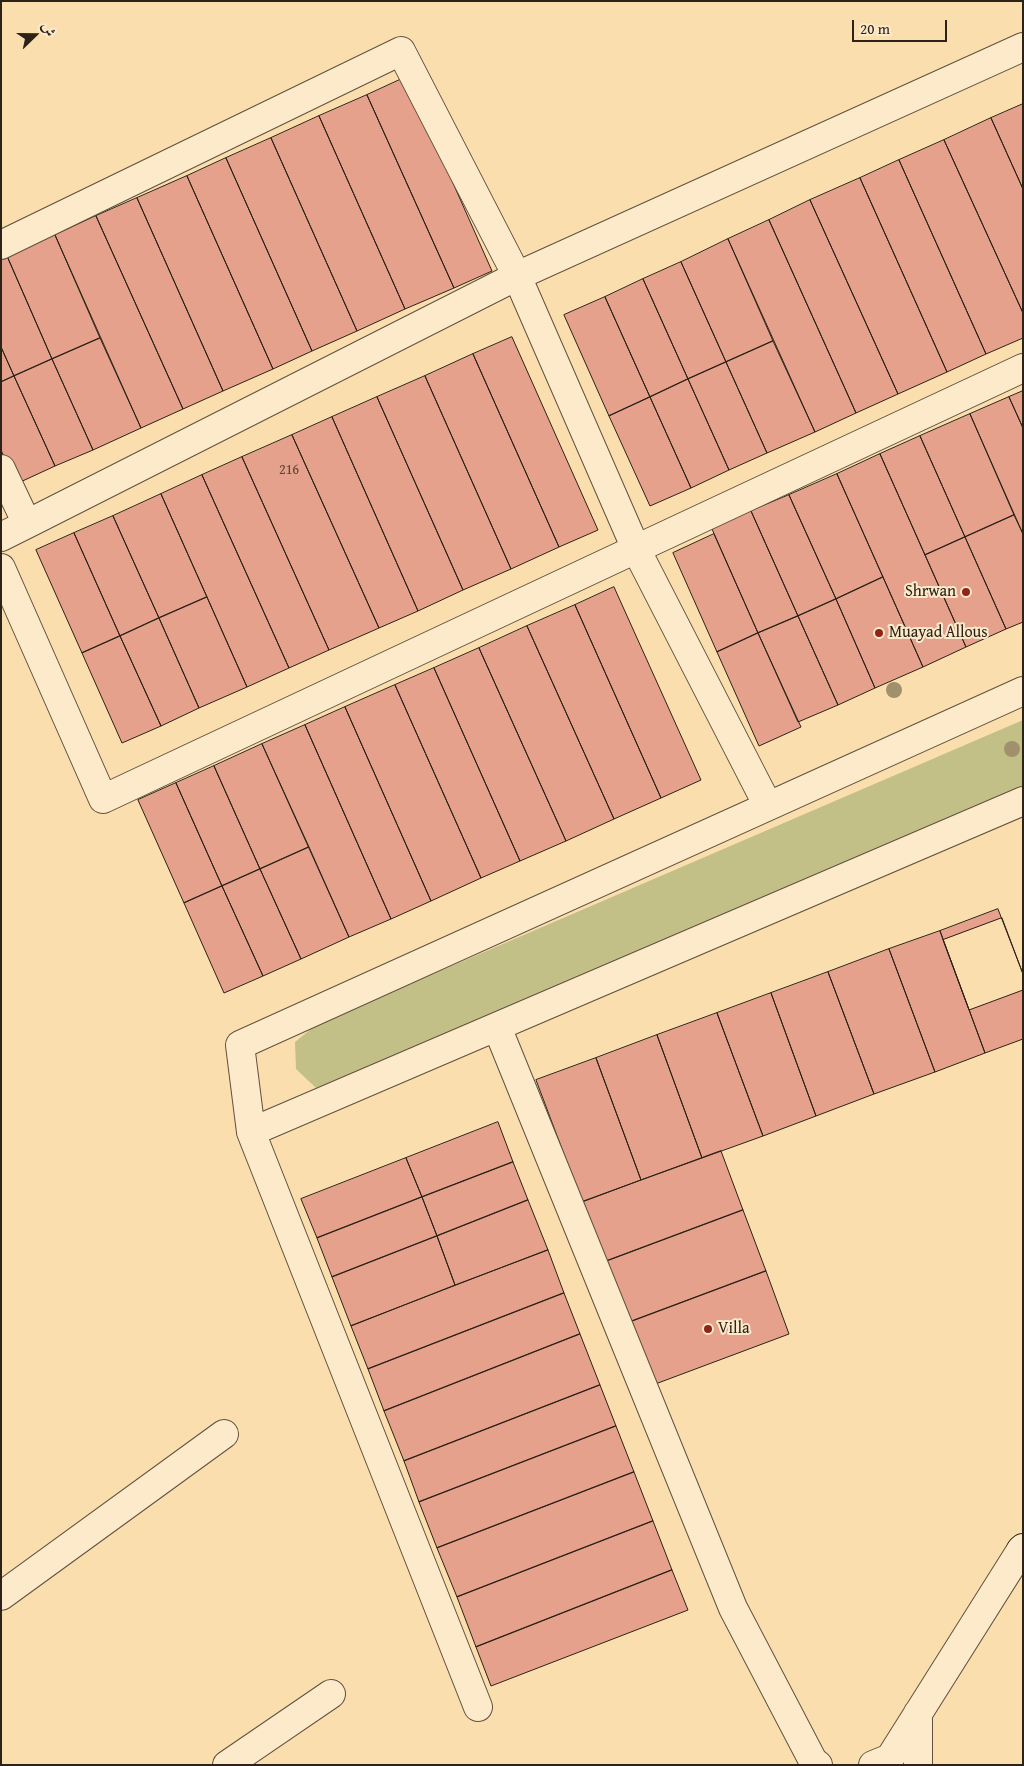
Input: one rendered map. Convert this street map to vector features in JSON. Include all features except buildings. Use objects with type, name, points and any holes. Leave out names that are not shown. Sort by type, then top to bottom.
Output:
[{"type":"street","points":[[1,537],[517,276],[1023,47]]},
{"type":"street","points":[[1,245],[401,51],[517,276],[636,549],[768,806]]},
{"type":"street","points":[[1,568],[104,799],[1023,368]]},
{"type":"street","points":[[1,469],[27,524]]},
{"type":"street","points":[[478,1707],[251,1132],[240,1045],[1023,691]]},
{"type":"street","points":[[251,1132],[1023,801]]},
{"type":"street","points":[[497,1026],[733,1608],[813,1761],[818,1765]]},
{"type":"street","points":[[1,1596],[224,1434]]},
{"type":"street","points":[[873,1765],[890,1758],[918,1713],[1015,1579],[1022,1549]]},
{"type":"street","points":[[227,1765],[331,1694]]},
{"type":"street","points":[[918,1713],[918,1765]]},
{"type":"shaded area","points":[[1023,720],[1023,786],[355,1074],[316,1088],[296,1069],[295,1042],[317,1024]]},
{"type":"place","name":"Shrwan","points":[[966,592]]},
{"type":"place","name":"Muayad Allous","points":[[879,633]]},
{"type":"place","name":"Villa","points":[[708,1329]]}]
